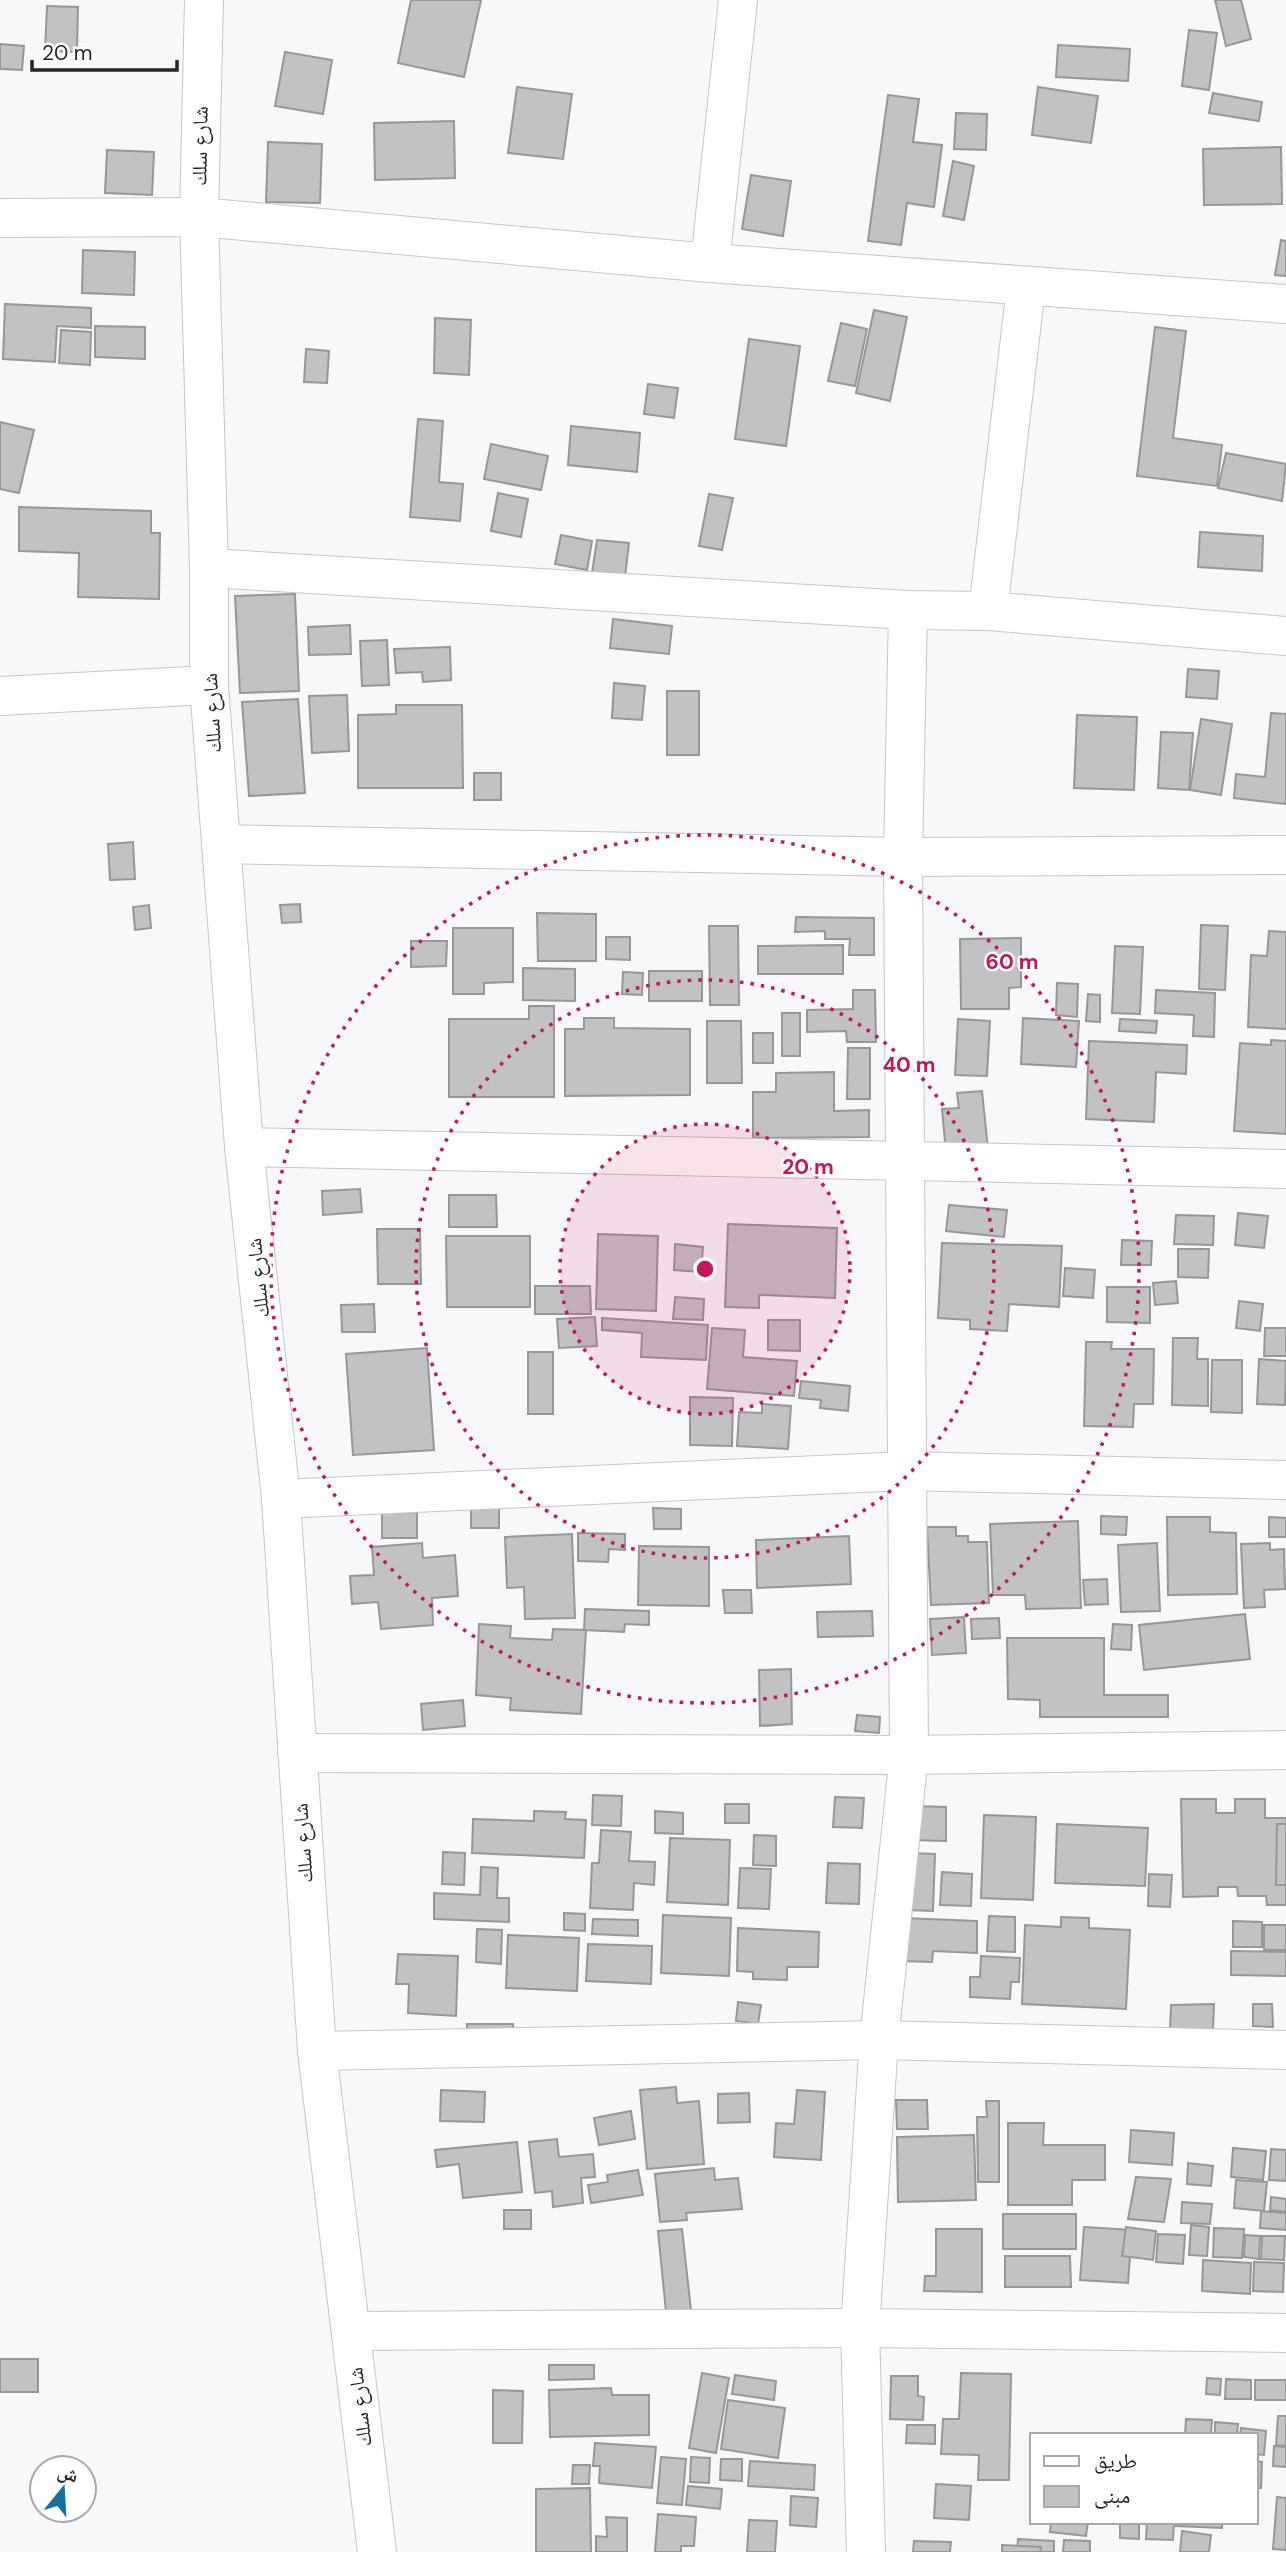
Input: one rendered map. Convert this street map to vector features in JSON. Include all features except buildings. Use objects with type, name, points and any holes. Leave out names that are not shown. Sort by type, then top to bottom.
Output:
[{"type":"street","name":"شارع سلك","points":[[204,0],[199,217],[209,568],[209,685],[244,1147],[281,1499],[317,2051],[377,2552]]},
{"type":"street","points":[[710,263],[738,0]]},
{"type":"street","points":[[0,218],[199,217],[710,263],[1286,304]]},
{"type":"street","points":[[988,611],[1026,287]]},
{"type":"street","points":[[209,568],[908,610],[988,611],[1286,636]]},
{"type":"street","points":[[866,2552],[860,2328],[879,2040],[909,1755],[903,857],[908,610]]},
{"type":"street","points":[[0,696],[209,685]]},
{"type":"street","points":[[221,844],[903,857],[1286,855]]},
{"type":"street","points":[[244,1147],[1286,1169]]},
{"type":"street","points":[[281,1499],[906,1471],[1286,1480]]},
{"type":"street","points":[[297,1754],[909,1755],[1286,1750]]},
{"type":"street","points":[[317,2051],[879,2040],[1286,2050]]},
{"type":"street","points":[[351,2332],[860,2328],[1286,2333]]}]
